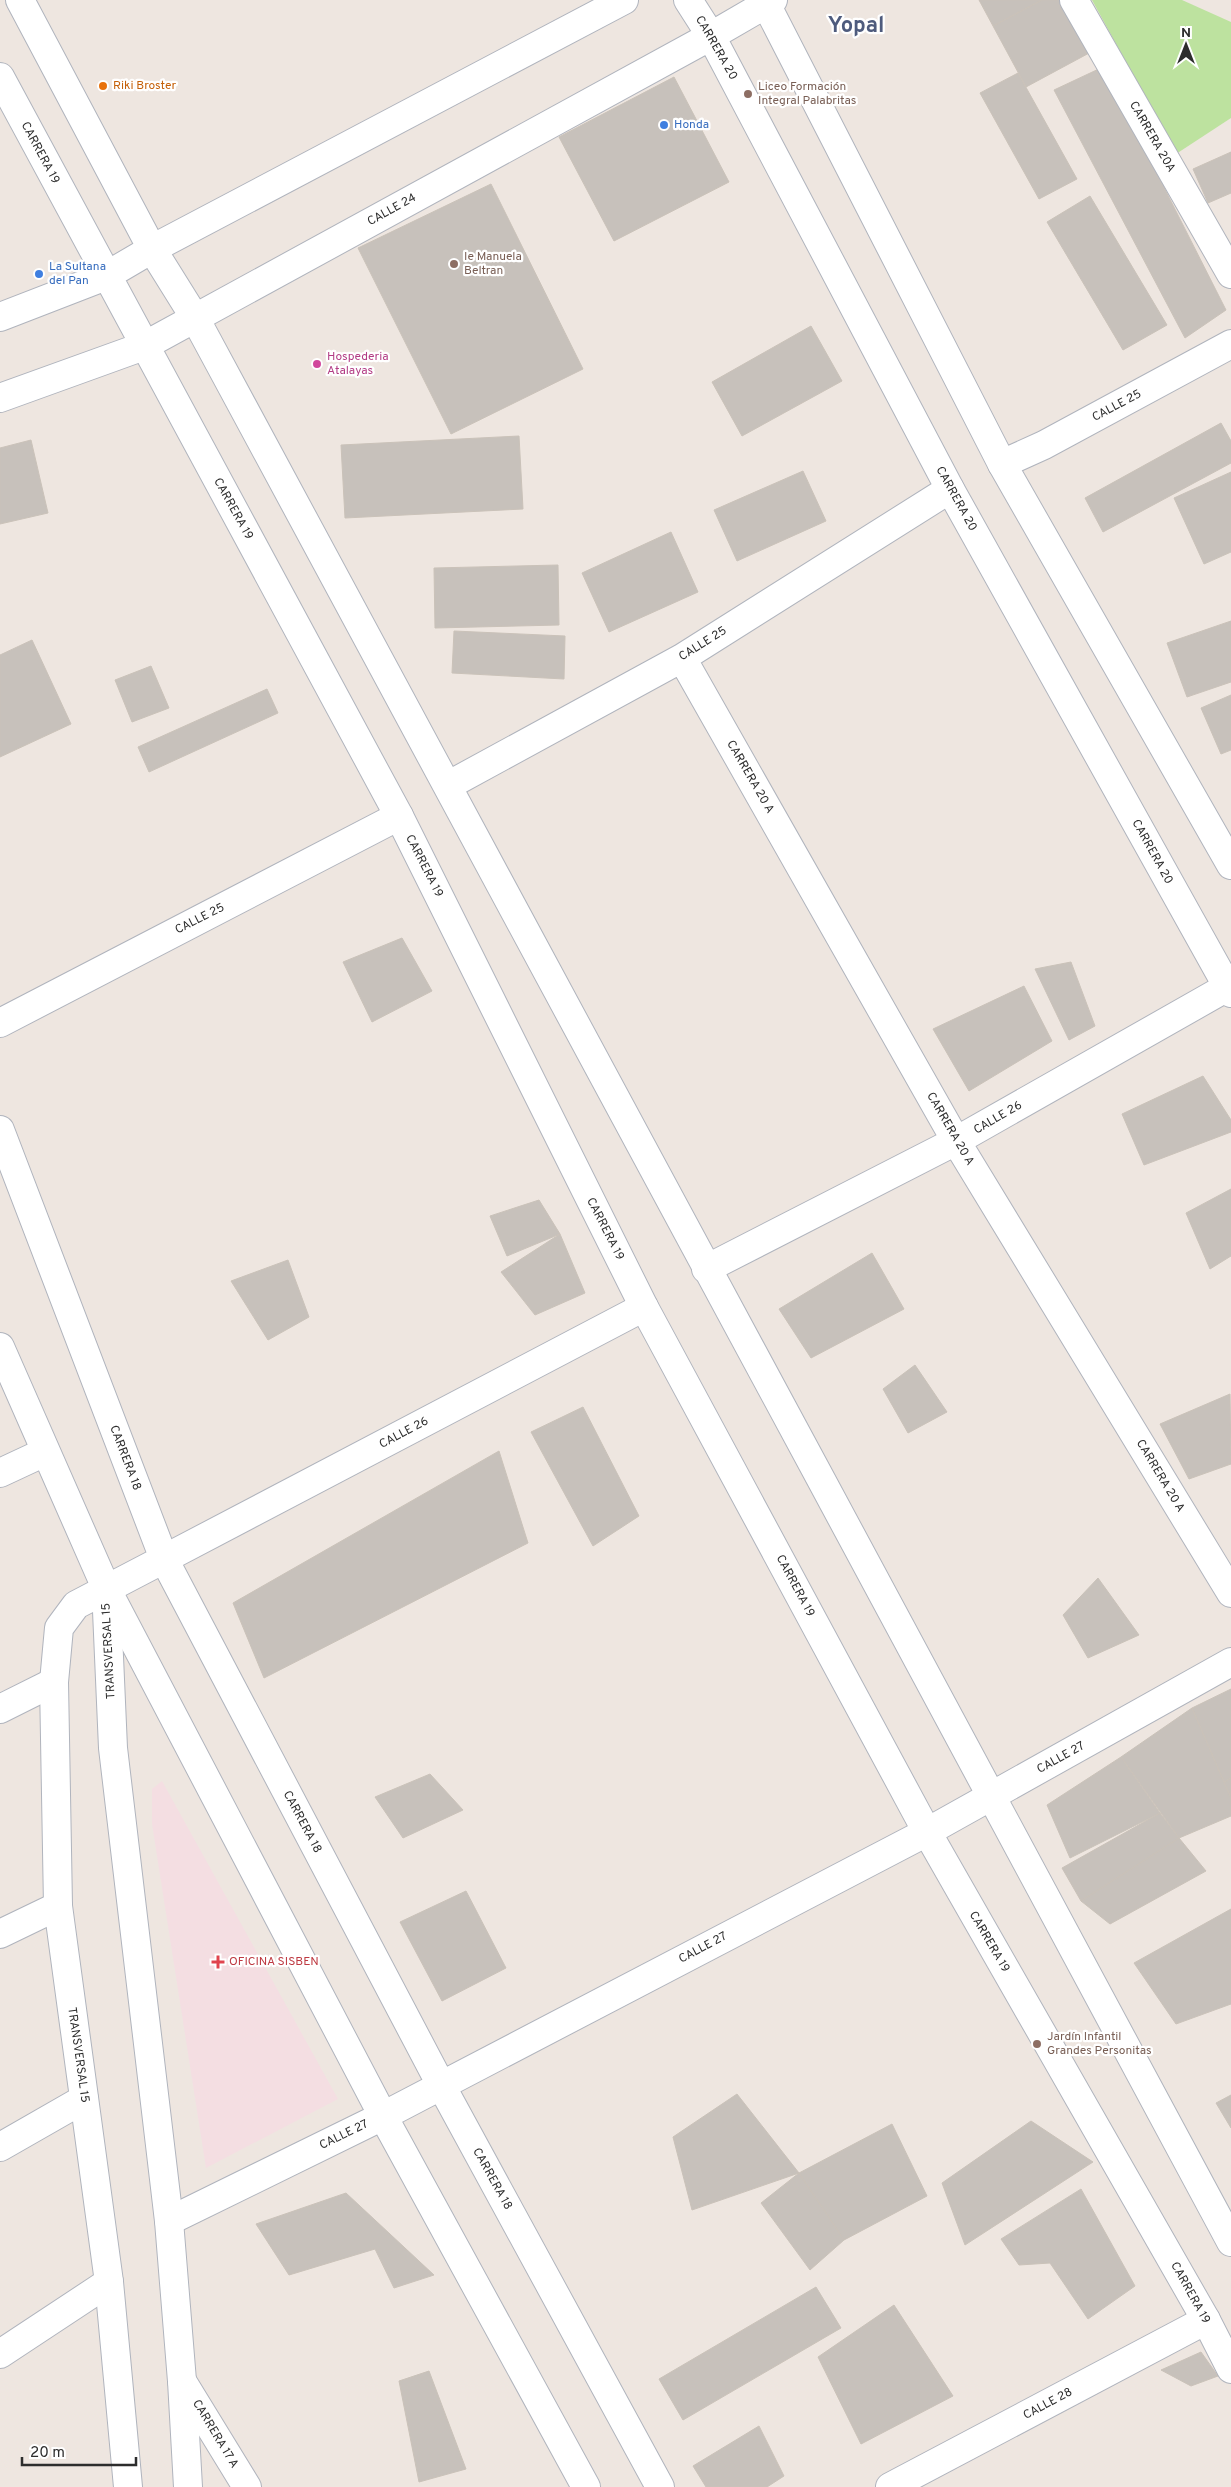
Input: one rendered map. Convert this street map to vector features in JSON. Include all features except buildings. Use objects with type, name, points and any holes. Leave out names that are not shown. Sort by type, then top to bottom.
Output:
[{"type":"street","points":[[20,0],[152,249],[195,318],[449,786],[706,1269],[1231,2242]]},
{"type":"street","points":[[0,317],[106,276],[152,249],[624,0]]},
{"type":"street","name":"CARRERA 20","points":[[688,0],[711,36],[950,489],[1230,989]]},
{"type":"street","name":"CARRERA 20A","points":[[1074,0],[1231,274]]},
{"type":"street","points":[[768,1],[1002,464],[1231,865]]},
{"type":"street","name":"CALLE 24","points":[[0,398],[144,346],[711,36],[768,1]]},
{"type":"street","name":"CARRERA 19","points":[[0,78],[399,816],[644,1307],[927,1832],[1206,2320],[1231,2369]]},
{"type":"street","name":"CALLE 25","points":[[1002,464],[1044,445],[1231,344]]},
{"type":"street","name":"CALLE 25","points":[[449,786],[682,658],[950,489]]},
{"type":"street","name":"CARRERA 20 A","points":[[682,658],[956,1141],[1231,1593]]},
{"type":"street","name":"CALLE 25","points":[[0,1023],[399,816]]},
{"type":"street","name":"CALLE 26","points":[[706,1269],[956,1141],[1230,989]]},
{"type":"street","name":"CARRERA 18","points":[[0,1130],[164,1559],[441,2085],[660,2487]]},
{"type":"street","name":"CALLE 26","points":[[106,1588],[644,1307]]},
{"type":"street","points":[[0,1347],[106,1588],[383,2116],[586,2487]]},
{"type":"street","points":[[0,1473],[45,1452]]},
{"type":"street","name":"TRANSVERSAL 15","points":[[128,2487],[109,2282],[58,1906],[54,1682],[59,1628],[76,1605],[106,1588],[113,1748],[169,2222],[182,2381],[188,2487]]},
{"type":"street","name":"CALLE 27","points":[[169,2222],[383,2116],[927,1832],[1231,1662]]},
{"type":"street","points":[[0,1709],[54,1682]]},
{"type":"street","points":[[0,1934],[58,1906]]},
{"type":"street","points":[[0,2147],[84,2099]]},
{"type":"street","points":[[0,2354],[109,2282]]},
{"type":"street","name":"CALLE 28","points":[[890,2487],[1206,2320]]},
{"type":"street","name":"CARRERA 17 A","points":[[182,2381],[247,2487]]},
{"type":"shaded area","name":"OFICINA SISBEN","points":[[162,1781],[338,2099],[206,2168],[152,1824],[152,1789]]},
{"type":"green space","points":[[1092,0],[1182,0],[1231,22],[1231,118],[1176,154]]},
{"type":"place","name":"Riki Broster","points":[[103,86]]},
{"type":"place","name":"Liceo Formación Integral Palabritas","points":[[748,94]]},
{"type":"place","name":"Honda","points":[[664,125]]},
{"type":"place","name":"Ie Manuela Beltran","points":[[454,264]]},
{"type":"place","name":"La Sultana del Pan","points":[[39,274]]},
{"type":"place","name":"Hospederia Atalayas","points":[[317,364]]},
{"type":"place","name":"OFICINA SISBEN","points":[[218,1962]]},
{"type":"place","name":"Jardín Infantil Grandes Personitas","points":[[1037,2044]]},
{"type":"district","name":"Yopal","points":[[856,26]]}]
